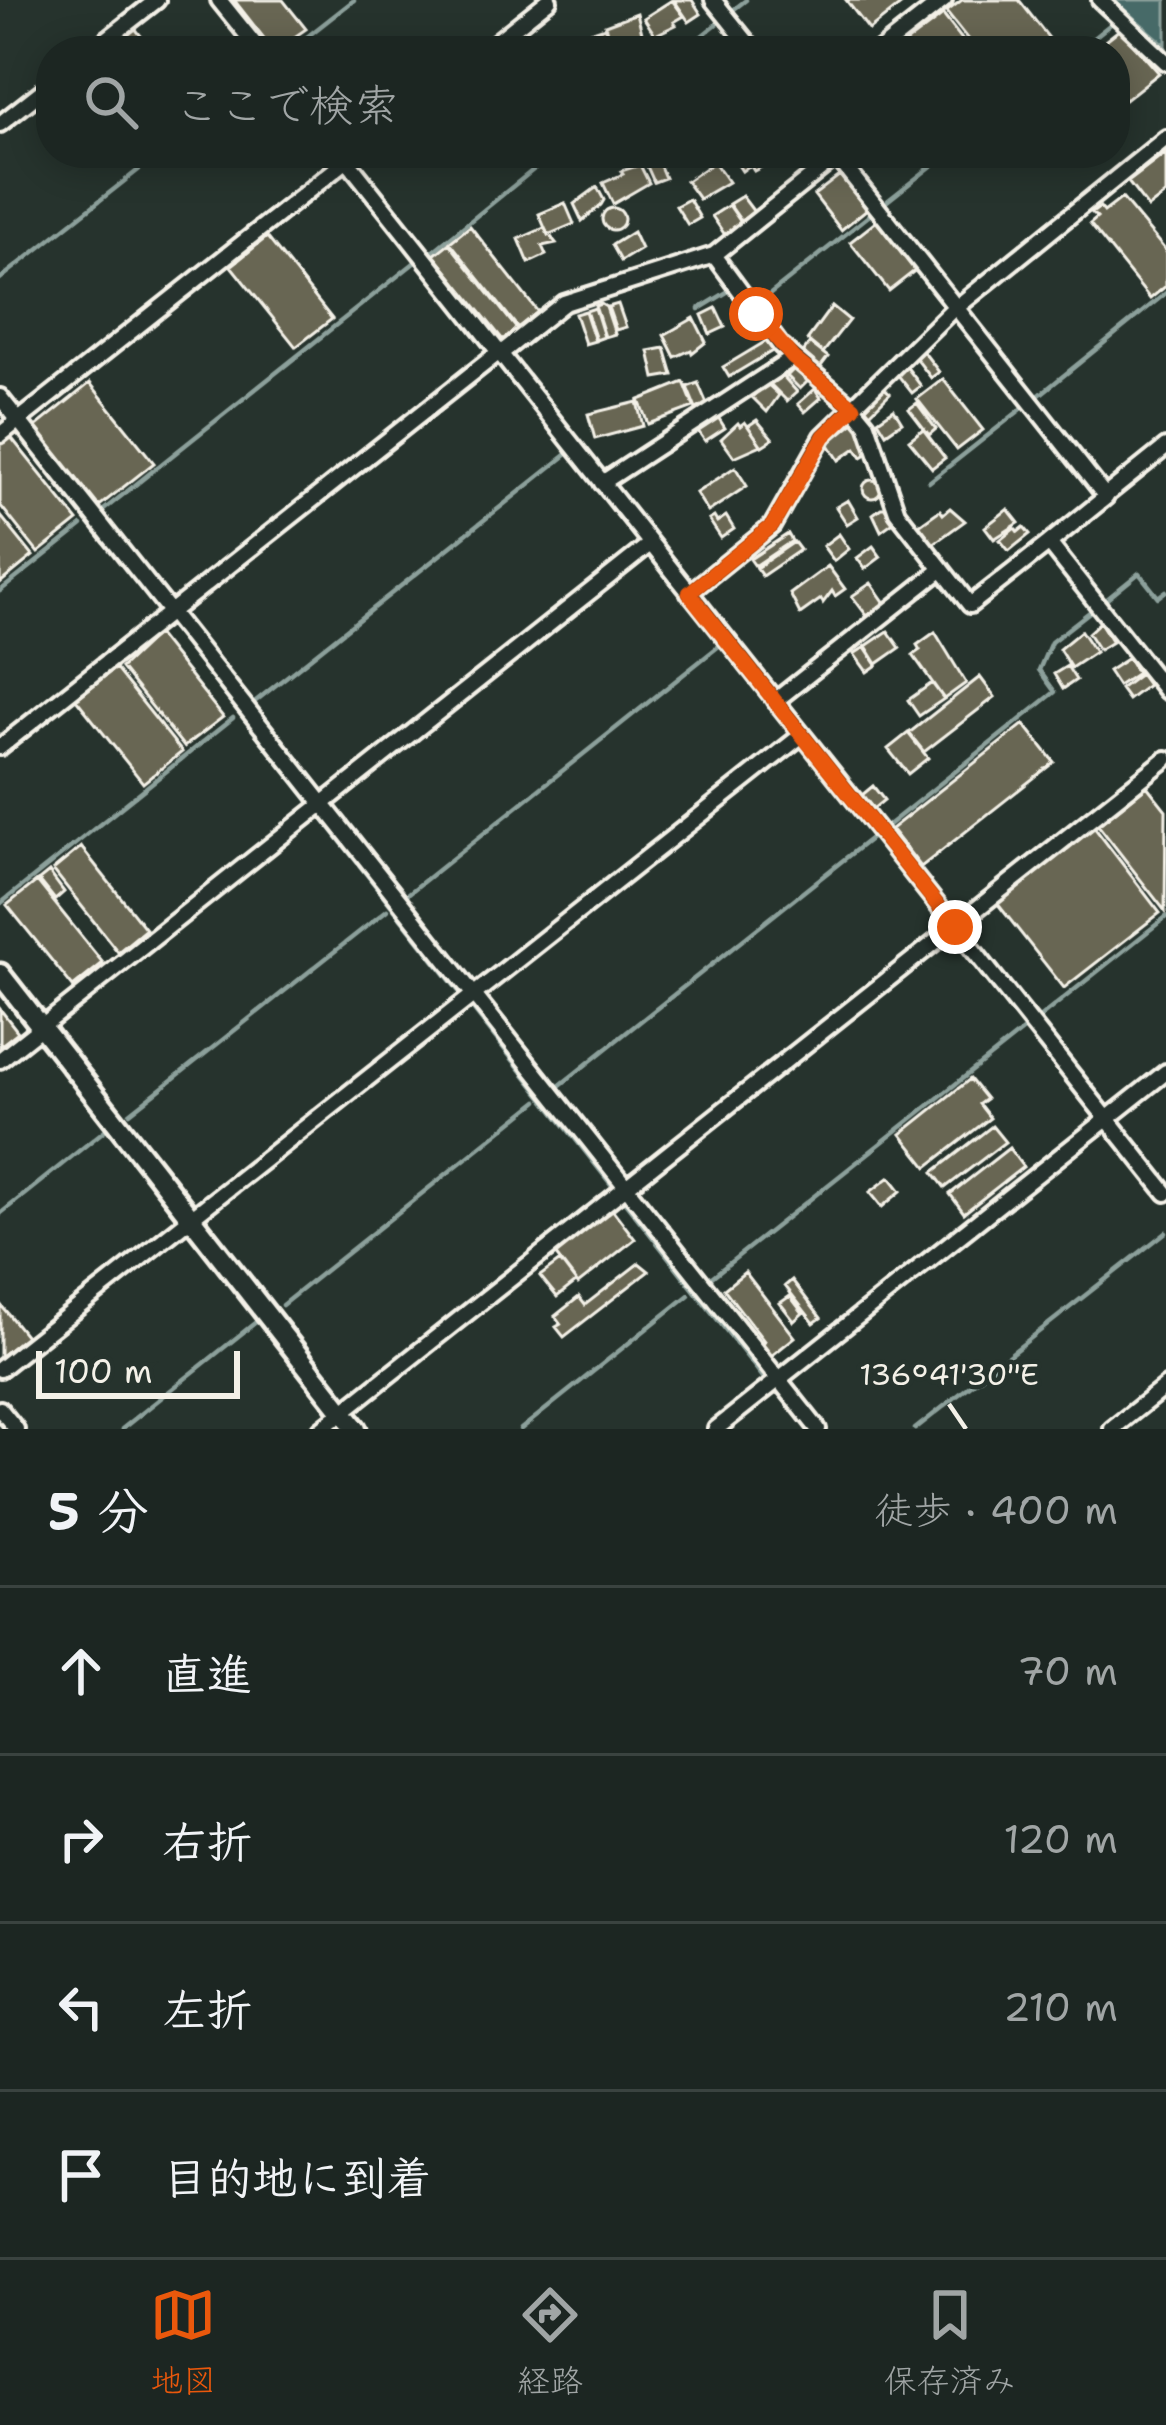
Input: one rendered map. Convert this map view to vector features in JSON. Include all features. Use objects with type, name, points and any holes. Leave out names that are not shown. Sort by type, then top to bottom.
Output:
[{"type":"street","points":[[111,36],[157,0]]},
{"type":"street","points":[[219,0],[248,36]]},
{"type":"street","points":[[504,36],[549,0]]},
{"type":"street","points":[[713,0],[742,36]]},
{"type":"street","points":[[898,36],[944,0]]},
{"type":"street","points":[[1100,0],[1166,62]]},
{"type":"street","points":[[0,124],[36,95]]},
{"type":"street","points":[[1130,167],[1166,138]]},
{"type":"street","points":[[0,435],[333,168]]},
{"type":"street","points":[[357,168],[1166,1193]]},
{"type":"street","points":[[0,747],[564,303],[714,255],[819,168]]},
{"type":"street","points":[[846,168],[1105,496]]},
{"type":"street","points":[[689,593],[772,526],[824,436],[957,306],[1129,168]]},
{"type":"street","points":[[714,255],[793,358],[854,407],[874,438],[897,512],[970,605],[1166,448]]},
{"type":"street","points":[[602,483],[793,358]]},
{"type":"street","points":[[0,397],[471,999],[818,1429]]},
{"type":"street","points":[[0,1060],[650,544]]},
{"type":"street","points":[[1049,544],[1166,691]]},
{"type":"street","points":[[775,701],[942,569]]},
{"type":"street","points":[[0,1369],[802,735]]},
{"type":"street","points":[[321,1429],[1166,759]]},
{"type":"street","points":[[0,974],[356,1429]]},
{"type":"street","points":[[716,1429],[1166,1072]]},
{"type":"street","points":[[1112,1429],[1166,1386]]},
{"type":"street","points":[[0,1408],[16,1429]]},
{"type":"water","points":[[1113,0],[1166,0],[1166,45]]},
{"type":"water","points":[[169,618],[770,1376],[765,1381],[166,621]]},
{"type":"building","points":[[234,0],[283,0],[306,29],[296,36],[262,36]]},
{"type":"building","points":[[672,0],[684,16],[655,35],[644,18]]},
{"type":"building","points":[[674,0],[692,0],[701,14],[689,22]]},
{"type":"building","points":[[846,0],[907,0],[869,30]]},
{"type":"building","points":[[962,0],[1019,0],[1047,36],[965,36],[946,12]]},
{"type":"building","points":[[637,13],[643,36],[608,36],[605,25]]},
{"type":"building","points":[[943,15],[959,36],[915,36]]},
{"type":"building","points":[[605,27],[607,36],[588,36]]},
{"type":"building","points":[[1130,40],[1159,73],[1130,96]]},
{"type":"building","points":[[1166,153],[1166,194],[1148,208],[1128,182]]},
{"type":"building","points":[[642,168],[649,183],[613,204],[603,183],[623,174],[621,171]]},
{"type":"building","points":[[648,168],[661,168],[665,178],[654,182]]},
{"type":"building","points":[[705,168],[718,168],[728,182],[699,199],[686,181]]},
{"type":"building","points":[[840,175],[867,209],[841,230],[814,195]]},
{"type":"building","points":[[597,187],[604,200],[582,221],[574,204]]},
{"type":"building","points":[[742,196],[754,212],[741,221],[729,204]]},
{"type":"building","points":[[1122,198],[1166,251],[1166,286],[1150,299],[1090,224],[1097,218],[1092,213],[1100,207],[1104,212]]},
{"type":"building","points":[[689,199],[700,218],[688,225],[676,206]]},
{"type":"building","points":[[565,203],[574,224],[548,235],[539,214]]},
{"type":"building","points":[[729,205],[742,224],[725,235],[712,216]]},
{"type":"building","points":[[613,208],[624,219],[613,230],[602,219]]},
{"type":"building","points":[[878,220],[917,269],[889,291],[850,242]]},
{"type":"building","points":[[470,226],[538,312],[518,328],[450,242]]},
{"type":"building","points":[[544,228],[556,243],[542,246],[546,255],[529,263],[519,239]]},
{"type":"building","points":[[633,232],[641,249],[621,261],[612,245]]},
{"type":"building","points":[[267,237],[332,319],[296,347],[231,266]]},
{"type":"building","points":[[449,243],[517,329],[503,340],[434,255]]},
{"type":"building","points":[[601,304],[615,334],[605,337],[595,306]]},
{"type":"building","points":[[618,304],[626,327],[616,330],[608,307]]},
{"type":"building","points":[[832,306],[849,320],[823,353],[807,340]]},
{"type":"building","points":[[595,308],[604,337],[596,340],[586,311]]},
{"type":"building","points":[[716,308],[725,327],[710,334],[702,315]]},
{"type":"building","points":[[585,311],[595,341],[585,344],[575,314]]},
{"type":"building","points":[[694,318],[706,342],[692,353],[675,357],[664,335]]},
{"type":"building","points":[[768,340],[774,350],[729,377],[723,367]]},
{"type":"building","points":[[810,343],[828,357],[819,369],[801,355]]},
{"type":"building","points":[[665,348],[673,375],[655,378],[649,351]]},
{"type":"building","points":[[923,351],[939,372],[931,378],[915,357]]},
{"type":"building","points":[[906,366],[921,386],[912,393],[897,374]]},
{"type":"building","points":[[796,367],[809,380],[800,389],[787,376]]},
{"type":"building","points":[[781,374],[797,392],[787,401],[770,384]]},
{"type":"building","points":[[943,379],[983,430],[957,450],[917,399]]},
{"type":"building","points":[[684,382],[694,407],[648,424],[639,400]]},
{"type":"building","points":[[90,383],[154,463],[97,508],[33,429]]},
{"type":"building","points":[[698,383],[707,404],[696,409],[687,387]]},
{"type":"building","points":[[766,383],[779,395],[767,412],[752,397]]},
{"type":"building","points":[[882,386],[890,393],[869,414],[862,408]]},
{"type":"building","points":[[815,389],[821,398],[805,412],[798,404]]},
{"type":"building","points":[[637,402],[643,426],[595,439],[588,414]]},
{"type":"building","points":[[917,403],[936,429],[929,435],[909,409]]},
{"type":"building","points":[[894,409],[902,422],[886,433],[878,420]]},
{"type":"building","points":[[716,414],[725,428],[705,441],[696,428]]},
{"type":"building","points":[[757,420],[773,439],[762,446],[748,426]]},
{"type":"building","points":[[855,421],[872,451],[862,457],[856,448],[839,460],[828,443]]},
{"type":"building","points":[[745,422],[761,445],[734,457],[721,439]]},
{"type":"building","points":[[923,429],[945,458],[932,468],[909,440]]},
{"type":"building","points":[[10,436],[78,521],[38,553],[0,505],[0,444]]},
{"type":"building","points":[[735,467],[747,486],[708,512],[696,493]]},
{"type":"building","points":[[872,480],[881,489],[872,498],[863,489]]},
{"type":"building","points":[[848,500],[858,517],[847,524],[836,507]]},
{"type":"building","points":[[881,508],[895,521],[881,531],[873,514]]},
{"type":"building","points":[[950,508],[965,521],[933,544],[919,525]]},
{"type":"building","points":[[1008,509],[1019,523],[994,539],[985,527]]},
{"type":"building","points":[[0,515],[33,556],[0,583]]},
{"type":"building","points":[[726,516],[734,529],[721,538],[709,520],[714,517],[717,522]]},
{"type":"building","points":[[1024,527],[1030,534],[1009,551],[1000,540]]},
{"type":"building","points":[[788,534],[792,541],[755,566],[750,559]]},
{"type":"building","points":[[839,534],[849,549],[834,561],[823,546]]},
{"type":"building","points":[[794,542],[800,550],[762,576],[756,568]]},
{"type":"building","points":[[873,546],[881,557],[865,569],[857,558]]},
{"type":"building","points":[[828,566],[845,589],[835,596],[832,591],[823,603],[821,599],[800,614],[790,594]]},
{"type":"building","points":[[871,583],[885,603],[867,616],[852,596]]},
{"type":"building","points":[[1100,622],[1112,642],[1099,650],[1088,633]]},
{"type":"building","points":[[888,631],[900,648],[877,664],[866,646]]},
{"type":"building","points":[[1081,631],[1095,652],[1071,668],[1059,649]]},
{"type":"building","points":[[935,632],[966,683],[944,699],[913,655],[920,650],[917,645]]},
{"type":"building","points":[[157,634],[223,717],[184,747],[121,668]]},
{"type":"building","points":[[865,647],[877,665],[867,672],[854,654]]},
{"type":"building","points":[[1128,658],[1137,673],[1118,686],[1108,671]]},
{"type":"building","points":[[1067,666],[1076,680],[1063,689],[1054,674]]},
{"type":"building","points":[[115,668],[182,752],[143,783],[76,699]]},
{"type":"building","points":[[1140,674],[1148,685],[1128,700],[1120,689]]},
{"type":"building","points":[[980,677],[995,697],[924,752],[909,733]]},
{"type":"building","points":[[932,683],[944,699],[919,716],[908,700]]},
{"type":"building","points":[[1024,724],[1054,762],[921,867],[891,829]]},
{"type":"building","points":[[908,733],[928,758],[908,774],[888,749]]},
{"type":"building","points":[[873,786],[884,800],[873,809],[862,795]]},
{"type":"building","points":[[1147,786],[1166,810],[1165,911],[1098,825]]},
{"type":"building","points":[[1094,827],[1160,913],[1064,988],[997,903]]},
{"type":"building","points":[[81,847],[146,929],[118,952],[53,870]]},
{"type":"building","points":[[49,872],[64,892],[55,900],[39,880]]},
{"type":"building","points":[[37,881],[103,963],[73,987],[7,905]]},
{"type":"building","points":[[0,1009],[18,1032],[0,1046]]},
{"type":"building","points":[[970,1079],[986,1099],[979,1104],[990,1118],[927,1167],[901,1134]]},
{"type":"building","points":[[992,1126],[1005,1142],[945,1188],[933,1172]]},
{"type":"building","points":[[1009,1148],[1023,1167],[964,1213],[950,1194]]},
{"type":"building","points":[[890,1177],[901,1191],[882,1207],[870,1192]]},
{"type":"building","points":[[612,1209],[635,1239],[578,1284],[555,1254]]},
{"type":"building","points":[[560,1261],[576,1282],[557,1297],[540,1276]]},
{"type":"building","points":[[639,1263],[649,1271],[564,1337],[555,1316],[579,1297],[585,1305]]},
{"type":"building","points":[[745,1272],[795,1337],[770,1357],[760,1343],[764,1341],[724,1289]]},
{"type":"building","points":[[792,1280],[821,1318],[814,1323],[785,1286]]},
{"type":"building","points":[[790,1296],[803,1313],[794,1321],[780,1303]]},
{"type":"building","points":[[0,1304],[26,1336],[0,1357]]},
{"type":"waterway","points":[[308,36],[354,0]]},
{"type":"waterway","points":[[733,10],[746,0]]},
{"type":"waterway","points":[[702,36],[719,22]]},
{"type":"waterway","points":[[1096,36],[1112,23]]},
{"type":"waterway","points":[[0,279],[141,168]]},
{"type":"waterway","points":[[432,252],[536,168]]},
{"type":"waterway","points":[[886,202],[929,168]]},
{"type":"waterway","points":[[759,303],[871,214]]},
{"type":"waterway","points":[[100,513],[414,263]]},
{"type":"waterway","points":[[699,309],[732,289]]},
{"type":"waterway","points":[[1037,397],[1166,293]]},
{"type":"waterway","points":[[929,482],[1024,407]]},
{"type":"waterway","points":[[252,704],[566,455]]},
{"type":"waterway","points":[[0,591],[82,526]]},
{"type":"waterway","points":[[1107,599],[1139,573],[1158,597],[1166,591]]},
{"type":"waterway","points":[[887,826],[1055,692],[1039,670],[1051,642],[1092,610]]},
{"type":"waterway","points":[[404,897],[719,646]]},
{"type":"waterway","points":[[0,904],[233,718]]},
{"type":"waterway","points":[[554,1090],[871,838]]},
{"type":"waterway","points":[[130,1113],[387,910]]},
{"type":"waterway","points":[[1039,1018],[1166,917]]},
{"type":"waterway","points":[[708,1280],[1025,1029]]},
{"type":"waterway","points":[[282,1305],[538,1101]]},
{"type":"waterway","points":[[0,1214],[105,1130]]},
{"type":"waterway","points":[[915,1429],[1166,1232]]},
{"type":"waterway","points":[[521,1429],[689,1295]]},
{"type":"waterway","points":[[122,1429],[256,1322]]},
{"type":"route","points":[[756,314],[793,358],[854,407],[824,436],[772,526],[689,593],[955,927]]}]
